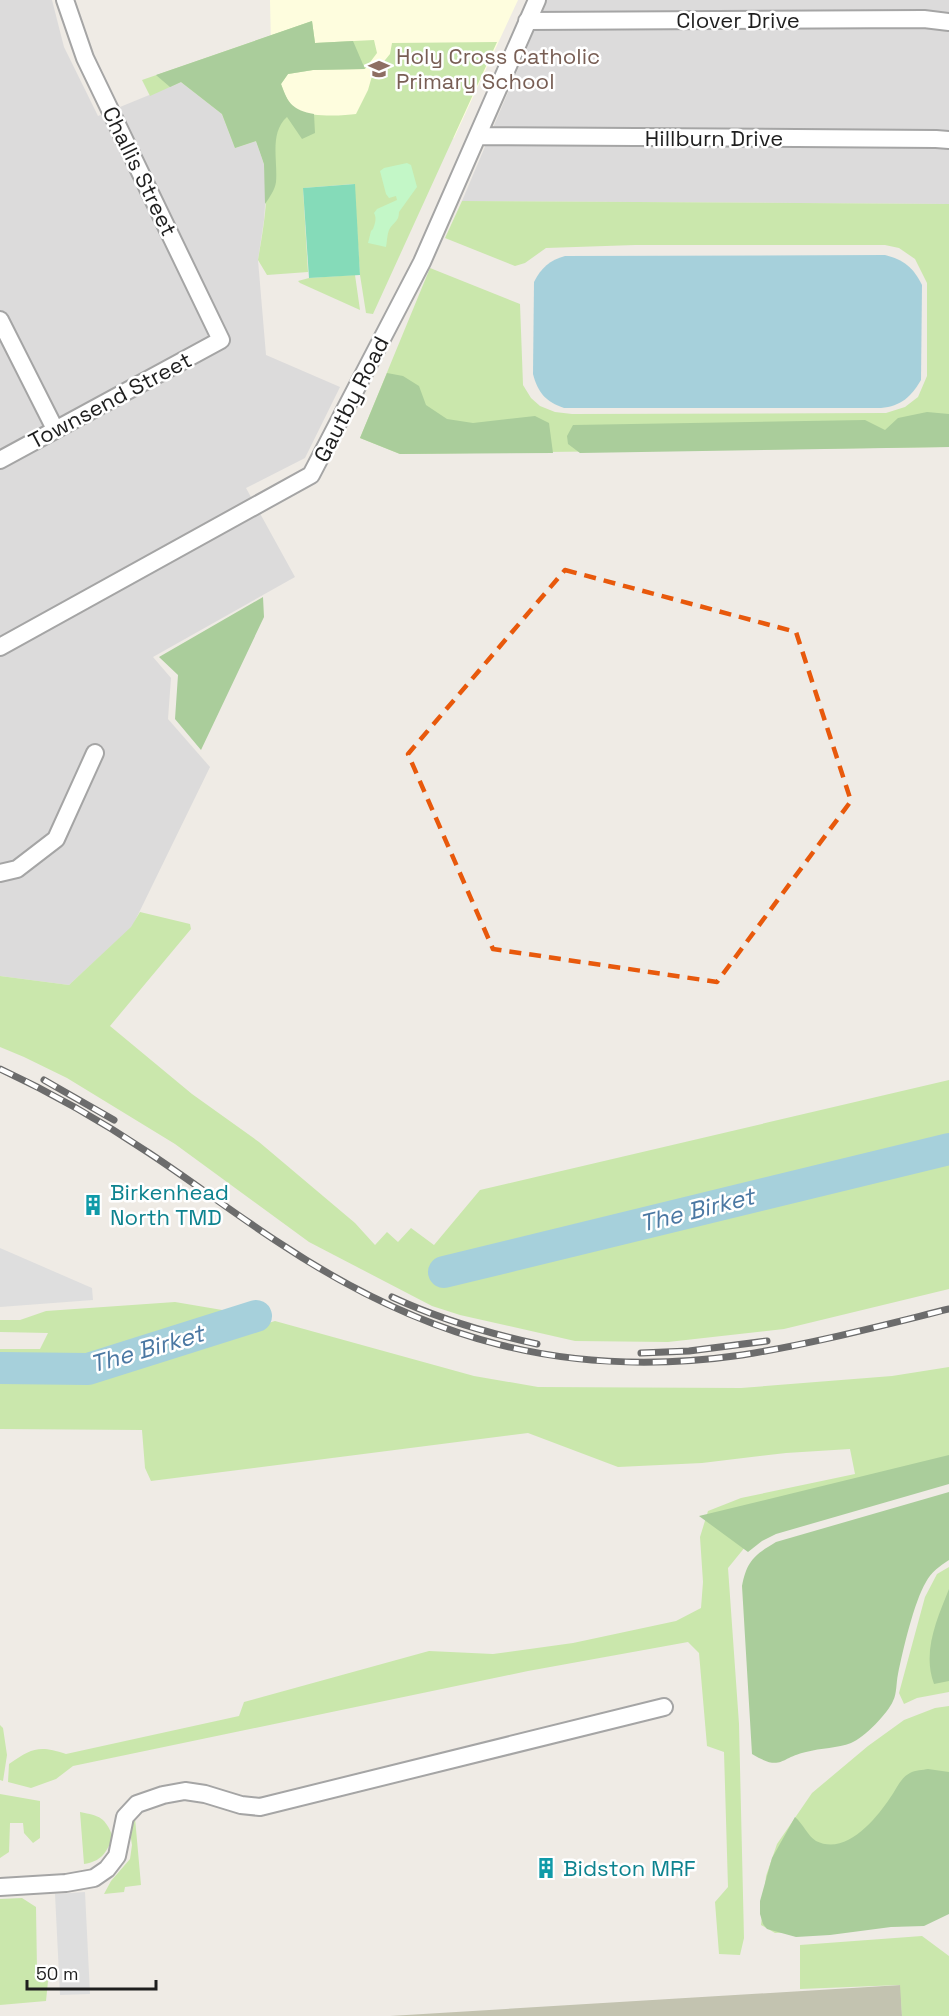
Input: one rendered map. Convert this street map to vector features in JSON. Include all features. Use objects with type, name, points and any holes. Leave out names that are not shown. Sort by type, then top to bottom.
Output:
[{"type":"street","name":"Challis Street","points":[[65,0],[85,57],[220,340]]},
{"type":"street","name":"Gautby Road","points":[[0,647],[311,475],[422,262],[537,0]]},
{"type":"street","name":"Clover Drive","points":[[527,21],[924,19],[949,22]]},
{"type":"street","name":"Hillburn Drive","points":[[478,136],[949,140]]},
{"type":"street","points":[[0,320],[55,429]]},
{"type":"street","name":"Townsend Street","points":[[0,460],[220,340]]},
{"type":"street","points":[[0,873],[17,869],[56,839],[95,753]]},
{"type":"street","points":[[0,1887],[94,1878],[107,1869],[117,1856],[125,1817],[138,1804],[163,1795],[185,1791],[205,1794],[241,1805],[260,1807],[664,1707]]},
{"type":"highlighted area","points":[[565,570],[796,632],[851,801],[717,982],[493,949],[408,754]]},
{"type":"shaded area","points":[[0,0],[52,0],[64,47],[98,116],[181,82],[222,114],[235,148],[256,141],[264,164],[266,192],[258,260],[266,355],[340,387],[305,458],[246,488],[295,577],[153,657],[171,678],[168,719],[210,767],[132,927],[69,985],[0,976]]},
{"type":"shaded area","name":"Holy Cross Catholic Primary School","points":[[270,0],[518,0],[454,138],[273,140]]},
{"type":"shaded area","points":[[547,0],[949,0],[949,204],[462,201]]},
{"type":"shaded area","points":[[0,1248],[92,1288],[93,1300],[0,1307]]},
{"type":"shaded area","points":[[85,1892],[90,1994],[60,1995],[55,1894]]},
{"type":"shaded area","points":[[901,1985],[902,2016],[390,2016]]},
{"type":"green space","points":[[312,21],[315,43],[374,40],[377,53],[365,69],[313,70],[288,74],[281,84],[287,99],[295,109],[311,114],[335,116],[356,114],[372,76],[390,54],[392,43],[497,42],[373,314],[366,313],[360,275],[354,184],[303,188],[308,272],[267,275],[258,260],[265,212],[266,176],[256,141],[235,148],[222,114],[181,82],[150,96],[142,80]]},
{"type":"green space","points":[[312,21],[315,43],[353,41],[365,69],[313,70],[288,74],[281,84],[286,97],[296,108],[314,114],[315,133],[302,139],[287,117],[281,124],[276,139],[275,185],[265,204],[264,164],[256,141],[235,148],[222,114],[181,82],[170,87],[156,75]]},
{"type":"green space","points":[[407,163],[411,165],[417,187],[389,230],[386,247],[368,243],[375,223],[374,213],[377,209],[397,200],[396,196],[389,198],[386,194],[380,171]]},
{"type":"green space","points":[[355,184],[360,275],[309,278],[303,188]]},
{"type":"green space","points":[[462,201],[949,204],[949,447],[400,454],[360,438],[430,268],[520,304],[523,385],[531,398],[540,406],[555,412],[572,414],[886,413],[905,407],[918,397],[927,376],[927,283],[915,259],[899,248],[885,245],[635,245],[546,248],[525,263],[515,266],[445,238]]},
{"type":"green space","points":[[355,275],[360,310],[298,281],[309,278]]},
{"type":"green space","points":[[387,373],[403,376],[419,386],[426,405],[447,419],[473,423],[535,416],[549,423],[553,453],[400,454],[360,438]]},
{"type":"green space","points":[[927,412],[949,414],[949,447],[580,453],[568,444],[567,436],[573,425],[865,420],[885,430],[898,418]]},
{"type":"green space","points":[[263,597],[264,617],[201,750],[175,719],[178,675],[159,657]]},
{"type":"green space","points":[[140,912],[190,924],[191,929],[110,1026],[192,1094],[259,1142],[355,1223],[375,1245],[387,1232],[398,1242],[411,1228],[434,1245],[480,1190],[949,1080],[949,1139],[444,1267],[448,1284],[949,1159],[949,1289],[784,1329],[668,1342],[575,1341],[460,1315],[432,1306],[309,1242],[175,1144],[67,1078],[0,1047],[0,976],[69,985],[131,927]]},
{"type":"green space","points":[[175,1302],[234,1312],[138,1344],[72,1360],[0,1359],[0,1349],[40,1349],[48,1333],[0,1332],[0,1320],[20,1320],[46,1311]]},
{"type":"green space","points":[[275,1321],[474,1376],[538,1387],[741,1388],[892,1376],[949,1367],[949,1480],[754,1536],[728,1568],[739,1724],[744,1938],[740,1955],[719,1954],[715,1902],[728,1887],[724,1752],[707,1746],[699,1653],[688,1642],[528,1671],[73,1766],[56,1779],[31,1788],[8,1782],[9,1764],[30,1751],[42,1749],[66,1754],[239,1716],[244,1702],[429,1651],[493,1654],[573,1643],[676,1621],[701,1608],[703,1582],[700,1537],[708,1511],[741,1498],[855,1474],[850,1449],[786,1453],[702,1463],[618,1467],[528,1433],[151,1481],[145,1468],[142,1430],[0,1429],[0,1376],[77,1378],[94,1375]]},
{"type":"green space","points":[[949,1455],[949,1484],[776,1534],[748,1552],[699,1516]]},
{"type":"green space","points":[[949,1492],[949,1560],[930,1575],[922,1591],[906,1640],[894,1698],[886,1712],[862,1736],[846,1745],[806,1752],[775,1763],[752,1754],[742,1586],[746,1570],[753,1559],[776,1542]]},
{"type":"green space","points":[[949,1567],[949,1692],[917,1698],[904,1704],[899,1693],[925,1597],[937,1574]]},
{"type":"green space","points":[[949,1589],[949,1681],[934,1684],[930,1648]]},
{"type":"green space","points":[[949,1706],[949,1909],[920,1925],[775,1933],[761,1925],[766,1876],[777,1844],[812,1793],[868,1746],[904,1720],[935,1708]]},
{"type":"green space","points":[[0,1725],[3,1728],[7,1755],[3,1781],[0,1780]]},
{"type":"green space","points":[[928,1769],[949,1772],[949,1914],[924,1926],[891,1927],[830,1935],[796,1937],[767,1929],[760,1914],[760,1901],[772,1858],[795,1817],[816,1841],[838,1844],[859,1833],[877,1816],[907,1775],[914,1771]]},
{"type":"green space","points":[[0,1794],[40,1801],[40,1838],[33,1843],[24,1833],[23,1823],[10,1823],[9,1852],[0,1858]]},
{"type":"green space","points":[[80,1812],[101,1818],[113,1837],[103,1855],[95,1861],[84,1864]]},
{"type":"green space","points":[[135,1818],[141,1885],[125,1887],[124,1892],[104,1894],[111,1881],[130,1859],[132,1845],[129,1826]]},
{"type":"green space","points":[[22,1898],[36,1907],[37,1971],[48,1981],[46,2001],[0,2005],[0,1899]]},
{"type":"green space","points":[[922,1936],[949,1956],[949,2016],[902,2016],[900,1985],[800,1989],[800,1945]]},
{"type":"water","points":[[885,255],[907,265],[922,285],[921,380],[909,396],[900,403],[881,408],[564,408],[552,403],[544,396],[535,381],[533,374],[534,282],[546,265],[565,256]]},
{"type":"waterway","name":"The Birket","points":[[444,1272],[949,1149]]},
{"type":"waterway","name":"The Birket","points":[[0,1368],[88,1369],[256,1316]]},
{"type":"railway","points":[[0,1069],[113,1130],[264,1233],[335,1277],[390,1305],[444,1328],[500,1345],[557,1356],[617,1362],[678,1361],[742,1355],[794,1346],[949,1309]]},
{"type":"railway","points":[[44,1080],[114,1120]]},
{"type":"railway","points":[[392,1297],[463,1325],[537,1344]]},
{"type":"railway","points":[[641,1353],[689,1351],[767,1341]]},
{"type":"place","name":"Holy Cross Catholic Primary School","points":[[379,69]]},
{"type":"place","name":"Birkenhead North TMD","points":[[93,1205]]},
{"type":"place","name":"Bidston MRF","points":[[546,1868]]}]
